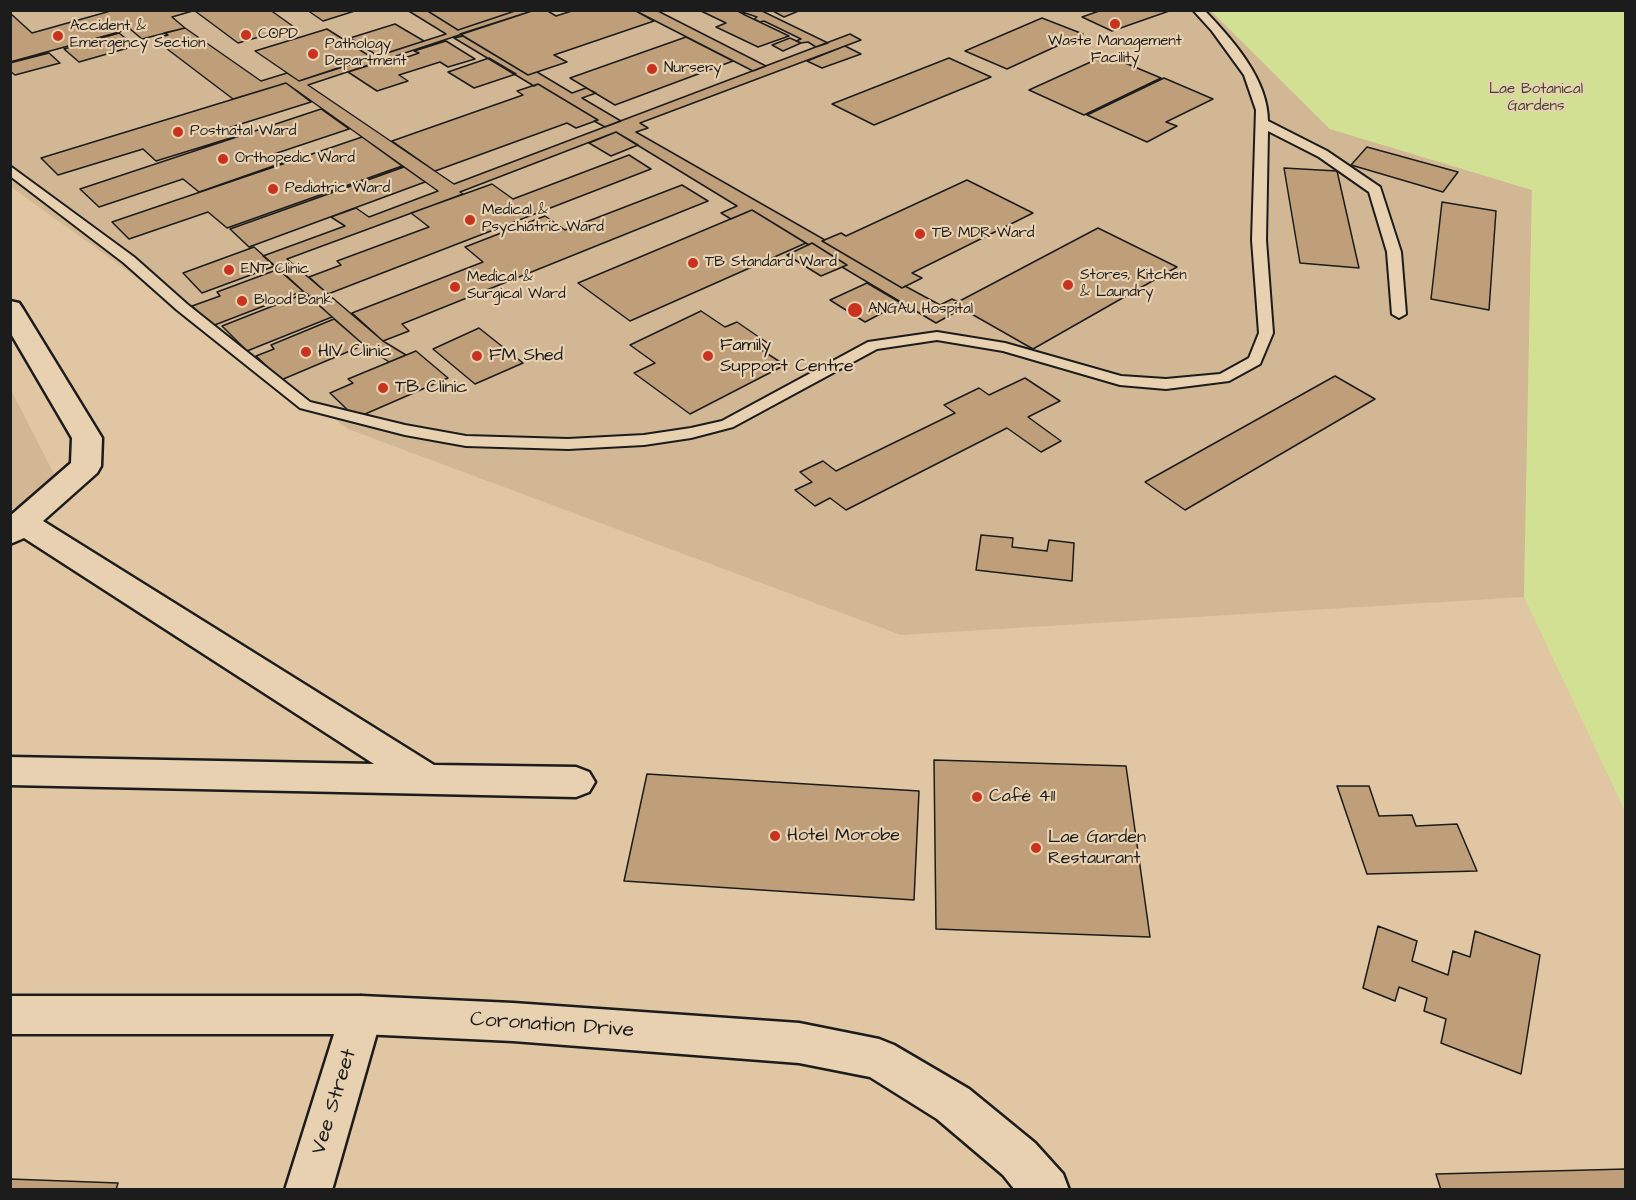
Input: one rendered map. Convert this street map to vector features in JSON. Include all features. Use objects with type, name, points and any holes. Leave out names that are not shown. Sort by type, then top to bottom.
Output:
[{"type":"street","points":[[10,309],[87,438],[86,466],[16,529],[427,779]]},
{"type":"street","points":[[10,771],[576,782]]},
{"type":"street","name":"Coronation Drive","points":[[10,1015],[361,1015],[513,1022],[799,1043],[879,1059],[953,1104],[1018,1159],[1046,1190]]},
{"type":"street","name":"Vee Street","points":[[308,1190],[361,1015]]},
{"type":"lane","points":[[10,170],[129,260],[182,307],[305,405],[405,430],[466,441],[568,444],[644,440],[727,424],[873,345],[937,336],[1005,348],[1120,381],[1166,384],[1224,378],[1255,361],[1266,333],[1259,240],[1262,110],[1250,75],[1216,29],[1198,10]]},
{"type":"lane","points":[[1262,123],[1323,154],[1375,190],[1394,252],[1399,314]]},
{"type":"shaded area","name":"ANGAU Hospital","points":[[11,11],[1211,11],[1330,129],[1532,190],[1524,597],[901,635],[348,429],[11,187]]},
{"type":"shaded area","points":[[10,388],[54,474],[24,502],[11,510]]},
{"type":"green space","name":"Lae Botanical Gardens","points":[[1211,11],[1625,11],[1625,811],[1524,597],[1532,190],[1330,129]]},
{"type":"building","name":"Accident & Emergency Section","points":[[114,10],[196,10],[172,17],[185,28],[142,39],[130,29],[10,62],[10,13],[32,33]]},
{"type":"building","name":"COPD","points":[[279,10],[273,12],[294,27],[238,43],[195,11]]},
{"type":"building","name":"COPD","points":[[307,10],[358,10],[323,21]]},
{"type":"building","points":[[407,10],[426,10],[458,30],[518,10],[535,10],[308,85],[454,184],[850,34],[861,40],[640,123],[648,128],[636,132],[825,240],[822,241],[902,288],[905,286],[940,305],[952,299],[958,302],[954,304],[963,308],[936,323],[842,267],[847,265],[812,243],[809,245],[752,210],[731,219],[721,213],[737,206],[616,132],[460,192],[463,194],[287,259],[383,341],[406,355],[389,362],[364,345],[263,256],[345,226],[331,217],[356,208],[369,217],[438,191],[286,83],[233,99],[154,39],[168,35],[164,33],[185,28],[261,81],[287,73],[299,81],[446,34]]},
{"type":"building","points":[[426,10],[518,10],[458,30]]},
{"type":"building","points":[[535,10],[546,10],[556,16],[575,10],[634,10],[654,21],[554,55],[567,62],[528,75],[460,34]]},
{"type":"building","points":[[634,10],[656,10],[766,66],[753,71]]},
{"type":"building","points":[[736,10],[789,36],[758,47],[716,27],[726,23],[701,11]]},
{"type":"building","points":[[736,10],[760,10],[828,43],[816,47],[808,42],[801,43],[796,41],[801,39],[764,21],[754,19],[757,17]]},
{"type":"building","points":[[771,10],[801,10],[784,17]]},
{"type":"building","name":"Waste Management Facility","points":[[1102,10],[1172,10],[1112,31],[1082,17]]},
{"type":"building","points":[[1042,18],[1083,34],[1007,69],[965,51]]},
{"type":"building","points":[[395,24],[424,41],[378,56],[350,38]]},
{"type":"building","name":"Pathology Department","points":[[327,29],[371,57],[299,81],[255,51]]},
{"type":"building","points":[[119,33],[135,46],[79,62],[64,49]]},
{"type":"building","points":[[463,36],[528,75],[537,72],[572,93],[586,88],[596,93],[582,98],[621,121],[605,127],[594,121],[598,120],[538,84],[534,86],[454,38]]},
{"type":"building","name":"Nursery","points":[[686,37],[733,61],[615,105],[570,78]]},
{"type":"building","points":[[790,38],[801,43],[783,51],[772,45]]},
{"type":"building","points":[[446,41],[475,59],[448,67],[440,62],[399,75],[408,81],[377,91],[348,72],[380,62],[384,65],[419,53],[414,51]]},
{"type":"building","points":[[845,46],[861,54],[822,68],[807,61]]},
{"type":"building","points":[[49,53],[60,63],[15,75],[10,71],[10,63]]},
{"type":"building","points":[[1106,55],[1161,78],[1084,115],[1029,90]]},
{"type":"building","points":[[489,58],[516,74],[474,88],[448,72]]},
{"type":"building","points":[[949,58],[991,77],[874,125],[832,104]]},
{"type":"building","points":[[1164,78],[1213,99],[1166,122],[1177,126],[1147,142],[1087,115]]},
{"type":"building","name":"Postnatal Ward","points":[[286,83],[311,102],[228,128],[237,136],[156,161],[143,149],[58,175],[41,158]]},
{"type":"building","points":[[538,84],[598,120],[576,128],[567,123],[435,171],[392,141],[523,95],[517,91]]},
{"type":"building","name":"Orthopedic Ward","points":[[321,109],[349,129],[271,155],[282,163],[199,192],[183,179],[99,207],[80,189]]},
{"type":"building","points":[[616,132],[638,145],[611,156],[589,143]]},
{"type":"building","name":"Pediatric Ward","points":[[362,137],[402,166],[227,228],[208,212],[129,239],[112,222]]},
{"type":"building","points":[[1367,147],[1458,172],[1443,192],[1351,165]]},
{"type":"building","name":"Medical & Psychiatric Ward","points":[[629,155],[651,169],[328,294],[309,277],[341,265],[337,261],[429,227],[411,213],[492,184],[513,199]]},
{"type":"building","points":[[404,167],[425,182],[249,247],[230,229]]},
{"type":"building","points":[[1284,168],[1337,171],[1359,268],[1300,263]]},
{"type":"building","name":"TB MDR Ward","points":[[967,180],[1033,213],[912,273],[922,278],[902,288],[822,241],[841,233],[846,236]]},
{"type":"building","name":"Medical & Surgical Ward","points":[[682,185],[708,201],[402,324],[409,331],[383,341],[352,313],[483,262],[465,247],[545,216],[565,230]]},
{"type":"building","points":[[1442,202],[1496,211],[1489,310],[1431,299]]},
{"type":"building","name":"TB Standard Ward","points":[[752,210],[806,243],[630,321],[578,283]]},
{"type":"building","name":"Stores, Kitchen & Laundry","points":[[1098,228],[1177,267],[1033,349],[954,304]]},
{"type":"building","points":[[812,243],[847,265],[821,276],[787,255]]},
{"type":"building","name":"ENT Clinic","points":[[254,247],[275,266],[202,293],[183,273]]},
{"type":"building","name":"Blood Bank","points":[[279,269],[303,291],[212,326],[192,306],[220,296],[217,292]]},
{"type":"building","points":[[867,283],[901,303],[865,322],[830,300]]},
{"type":"building","points":[[306,293],[332,317],[247,351],[222,326]]},
{"type":"building","name":"Family Support Centre","points":[[701,311],[725,327],[737,322],[769,344],[760,349],[785,365],[690,414],[634,373],[655,363],[630,345]]},
{"type":"building","name":"HIV Clinic","points":[[334,319],[364,345],[281,380],[256,356],[274,349],[271,345]]},
{"type":"building","name":"FM Shed","points":[[479,328],[523,363],[475,384],[433,349]]},
{"type":"building","name":"TB Clinic","points":[[416,351],[448,378],[356,418],[330,393],[353,383],[348,379]]},
{"type":"building","points":[[1335,376],[1375,399],[1185,510],[1145,482]]},
{"type":"building","points":[[1025,378],[1060,401],[1028,417],[1061,441],[1041,452],[1007,428],[846,510],[830,498],[815,506],[795,490],[812,482],[800,472],[823,461],[836,471],[955,413],[944,405],[979,388],[989,395]]},
{"type":"building","points":[[981,535],[1013,538],[1012,547],[1047,551],[1049,540],[1074,543],[1072,581],[976,570]]},
{"type":"building","name":"Lae Garden Restaurant","points":[[934,760],[1126,766],[1150,937],[936,929]]},
{"type":"building","name":"Hotel Morobe","points":[[647,774],[919,791],[914,900],[624,881]]},
{"type":"building","points":[[1337,786],[1369,786],[1379,816],[1412,815],[1416,826],[1457,824],[1477,871],[1367,874]]},
{"type":"building","points":[[1378,926],[1417,941],[1412,961],[1448,975],[1453,951],[1470,957],[1475,931],[1540,955],[1521,1074],[1441,1043],[1446,1019],[1424,1011],[1427,998],[1399,987],[1395,1001],[1363,988]]},
{"type":"building","points":[[1626,1169],[1626,1190],[1441,1190],[1436,1174]]},
{"type":"building","points":[[10,1179],[118,1183],[116,1190],[10,1190]]},
{"type":"place","name":"Waste Management Facility","points":[[1115,24]]},
{"type":"place","name":"COPD","points":[[246,35]]},
{"type":"place","name":"Accident & Emergency Section","points":[[58,36]]},
{"type":"place","name":"Pathology Department","points":[[313,54]]},
{"type":"place","name":"Nursery","points":[[652,69]]},
{"type":"place","name":"Postnatal Ward","points":[[178,132]]},
{"type":"place","name":"Orthopedic Ward","points":[[223,159]]},
{"type":"place","name":"Pediatric Ward","points":[[273,189]]},
{"type":"place","name":"Medical & Psychiatric Ward","points":[[470,220]]},
{"type":"place","name":"TB MDR Ward","points":[[920,234]]},
{"type":"place","name":"TB Standard Ward","points":[[693,263]]},
{"type":"place","name":"ENT Clinic","points":[[229,270]]},
{"type":"place","name":"Stores, Kitchen & Laundry","points":[[1068,285]]},
{"type":"place","name":"Medical & Surgical Ward","points":[[455,287]]},
{"type":"place","name":"Blood Bank","points":[[242,301]]},
{"type":"place","name":"ANGAU Hospital","points":[[855,310]]},
{"type":"place","name":"HIV Clinic","points":[[306,352]]},
{"type":"place","name":"FM Shed","points":[[477,356]]},
{"type":"place","name":"Family Support Centre","points":[[708,356]]},
{"type":"place","name":"TB Clinic","points":[[383,388]]},
{"type":"place","name":"Café 411","points":[[977,797]]},
{"type":"place","name":"Hotel Morobe","points":[[775,836]]},
{"type":"place","name":"Lae Garden Restaurant","points":[[1036,848]]}]
